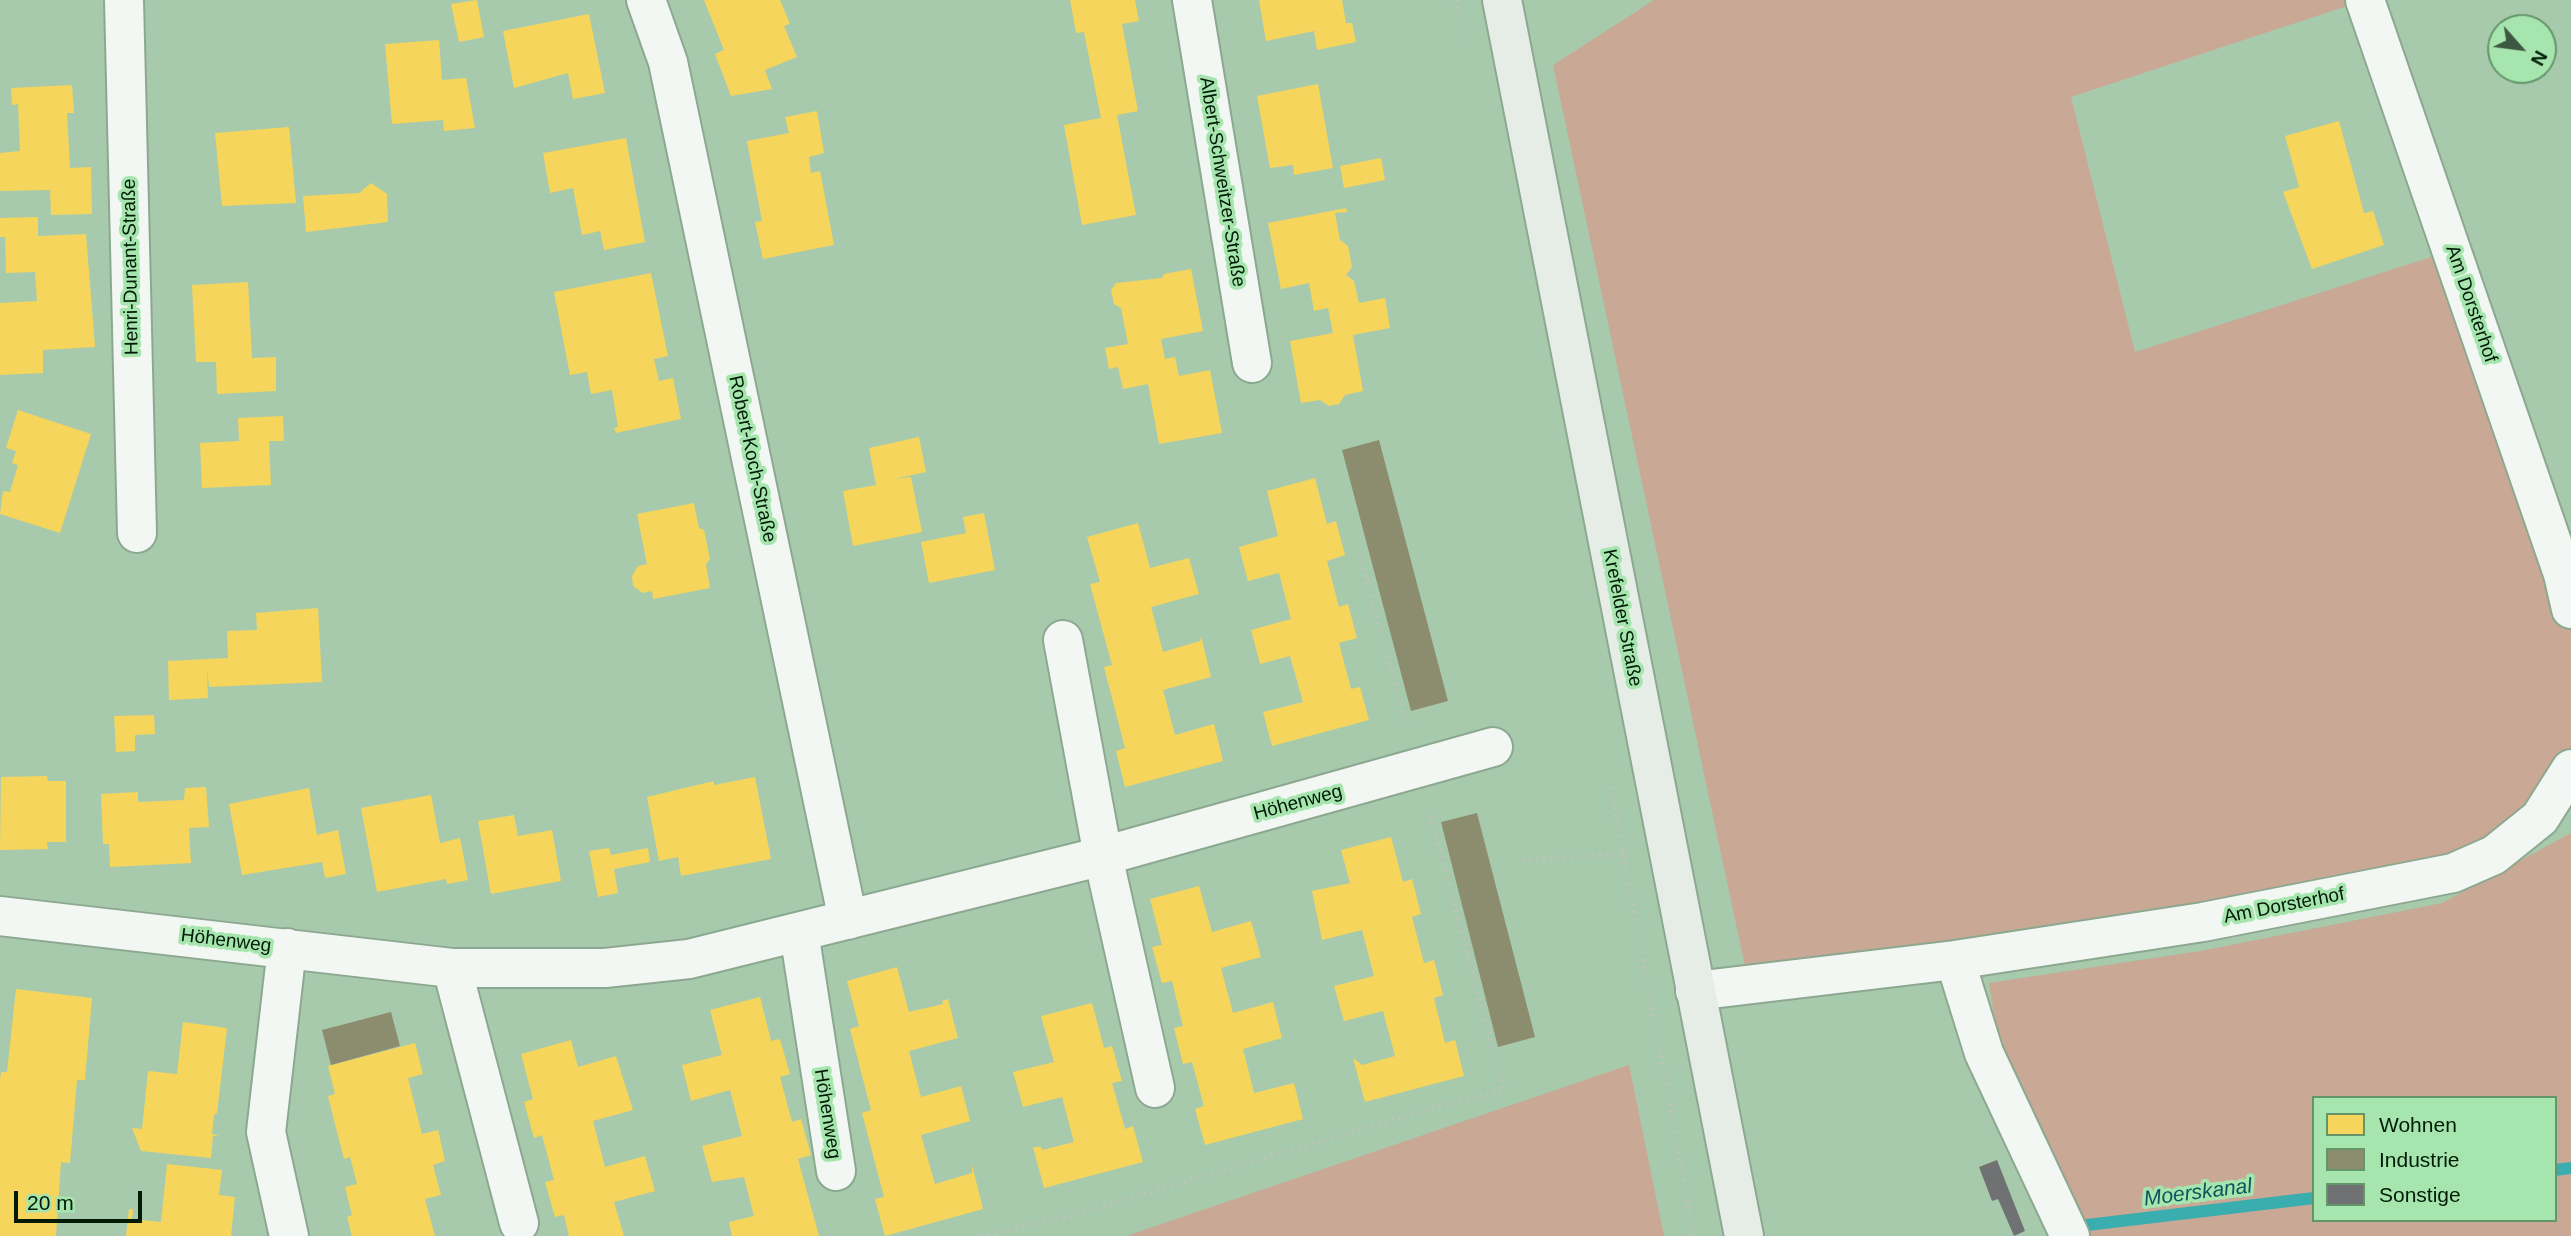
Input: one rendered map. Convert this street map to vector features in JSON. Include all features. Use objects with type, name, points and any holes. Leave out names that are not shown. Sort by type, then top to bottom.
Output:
[{"type":"main road","name":"Krefelder Straße","points":[[1502,0],[1744,1236]]},
{"type":"street","name":"Henri-Dunant-Straße","points":[[124,0],[137,533]]},
{"type":"street","name":"Robert-Koch-Straße","points":[[646,0],[668,62],[848,920]]},
{"type":"street","name":"Albert-Schweitzer-Straße","points":[[1192,0],[1252,363]]},
{"type":"street","name":"Am Dorsterhof","points":[[2365,0],[2563,574],[2571,609]]},
{"type":"street","points":[[1063,640],[1103,856],[1155,1088]]},
{"type":"street","name":"Höhenweg","points":[[0,916],[452,968],[629,966],[689,959],[1103,856],[1493,747]]},
{"type":"street","name":"Am Dorsterhof","points":[[1695,991],[1955,960],[2203,922],[2453,873],[2494,855],[2540,818],[2571,769]]},
{"type":"street","name":"Höhenweg","points":[[799,932],[836,1171]]},
{"type":"street","points":[[287,948],[266,1132],[289,1236]]},
{"type":"street","points":[[1955,960],[1984,1053],[2070,1236]]},
{"type":"street","points":[[452,968],[519,1223]]},
{"type":"path","points":[[1522,860],[1623,854]]},
{"type":"path","points":[[981,1236],[1070,1216],[1440,1106],[1504,1091],[1496,1058]]},
{"type":"shaded area","points":[[1654,0],[2365,0],[2071,97],[2135,352],[2453,250],[2571,609],[2571,769],[2540,818],[2448,864],[1746,971],[1553,65]]},
{"type":"shaded area","points":[[2571,833],[2571,1236],[2088,1236],[2000,1055],[1989,983],[2206,950],[2442,903]]},
{"type":"shaded area","points":[[1629,1065],[1664,1236],[1129,1235]]},
{"type":"building: Wohnen","points":[[477,0],[484,37],[459,42],[451,4]]},
{"type":"building: Wohnen","points":[[704,0],[780,0],[790,24],[784,26],[797,57],[765,70],[772,89],[731,96],[715,54],[724,50]]},
{"type":"building: Wohnen","points":[[1070,0],[1135,0],[1139,21],[1122,24],[1138,111],[1117,115],[1136,215],[1082,225],[1064,125],[1101,118],[1084,32],[1076,33]]},
{"type":"building: Wohnen","points":[[1259,0],[1342,0],[1346,23],[1352,23],[1356,42],[1317,50],[1314,31],[1266,41]]},
{"type":"building: Wohnen","points":[[589,14],[605,93],[573,99],[568,73],[514,88],[503,31]]},
{"type":"building: Wohnen","points":[[439,40],[442,80],[466,78],[475,128],[444,131],[443,120],[392,124],[385,44]]},
{"type":"building: Wohnen","points":[[1318,84],[1333,168],[1294,175],[1293,165],[1270,168],[1257,96]]},
{"type":"building: Wohnen","points":[[72,85],[74,113],[67,113],[70,168],[91,167],[92,214],[51,215],[50,190],[0,191],[0,153],[20,151],[18,104],[12,105],[11,88]]},
{"type":"building: Wohnen","points":[[817,111],[824,153],[809,157],[811,173],[820,171],[834,245],[763,259],[755,222],[762,221],[747,141],[789,133],[785,117]]},
{"type":"building: Wohnen","points":[[2339,121],[2364,213],[2373,211],[2384,245],[2312,269],[2283,192],[2299,187],[2285,136]]},
{"type":"building: Wohnen","points":[[289,127],[296,203],[222,206],[215,133]]},
{"type":"building: Wohnen","points":[[626,138],[645,242],[604,250],[600,231],[582,235],[573,188],[550,193],[543,153]]},
{"type":"building: Wohnen","points":[[1381,158],[1385,180],[1344,188],[1340,166]]},
{"type":"building: Wohnen","points":[[371,183],[387,194],[388,222],[306,232],[303,196],[359,193]]},
{"type":"building: Wohnen","points":[[1346,208],[1347,212],[1335,213],[1340,240],[1348,246],[1352,267],[1346,275],[1354,281],[1359,303],[1385,298],[1390,328],[1353,335],[1363,391],[1345,395],[1339,404],[1329,406],[1320,400],[1301,403],[1290,341],[1333,333],[1328,308],[1314,311],[1309,283],[1281,289],[1268,223]]},
{"type":"building: Wohnen","points":[[38,217],[38,236],[86,234],[95,347],[43,350],[43,373],[0,375],[0,303],[37,301],[35,272],[6,273],[5,237],[0,237],[0,218]]},
{"type":"building: Wohnen","points":[[1191,269],[1203,331],[1161,339],[1165,359],[1175,357],[1179,376],[1210,370],[1222,433],[1159,444],[1148,384],[1123,389],[1118,367],[1109,369],[1105,348],[1128,344],[1121,308],[1114,304],[1111,290],[1116,283],[1162,278],[1164,274]]},
{"type":"building: Wohnen","points":[[651,273],[668,356],[654,359],[659,381],[673,378],[681,419],[616,433],[614,428],[618,427],[612,390],[591,394],[587,372],[570,375],[554,292]]},
{"type":"building: Wohnen","points":[[248,282],[252,358],[276,357],[276,391],[217,394],[216,362],[196,362],[192,285]]},
{"type":"building: Wohnen","points":[[18,410],[91,434],[60,533],[0,514],[3,491],[10,492],[18,465],[12,463],[16,451],[6,448]]},
{"type":"building: Wohnen","points":[[283,416],[284,441],[269,441],[271,485],[202,488],[200,443],[239,441],[238,418]]},
{"type":"building: Wohnen","points":[[919,437],[926,472],[894,479],[911,477],[922,532],[853,546],[843,491],[876,485],[869,448]]},
{"type":"building: Wohnen","points":[[1315,478],[1327,524],[1336,521],[1345,555],[1327,561],[1339,607],[1348,604],[1357,638],[1339,643],[1351,689],[1360,687],[1369,720],[1272,746],[1263,712],[1303,702],[1290,656],[1260,664],[1251,630],[1291,619],[1279,573],[1248,581],[1239,547],[1278,536],[1267,491]]},
{"type":"building: Wohnen","points":[[694,503],[699,528],[704,530],[710,559],[706,564],[710,588],[653,599],[652,591],[643,593],[633,586],[632,576],[638,566],[647,564],[637,514]]},
{"type":"building: Wohnen","points":[[984,513],[995,570],[929,583],[921,542],[966,533],[963,517]]},
{"type":"building: Wohnen","points":[[1138,523],[1150,568],[1189,558],[1199,594],[1151,607],[1163,652],[1200,641],[1201,636],[1211,677],[1163,690],[1175,735],[1214,724],[1223,761],[1125,787],[1116,751],[1125,748],[1104,667],[1112,665],[1090,584],[1100,582],[1087,537]]},
{"type":"building: Wohnen","points":[[318,608],[322,682],[209,687],[207,669],[208,698],[169,700],[168,661],[228,658],[227,631],[257,630],[256,613]]},
{"type":"building: Wohnen","points":[[154,715],[155,734],[135,735],[135,751],[116,752],[114,716]]},
{"type":"building: Wohnen","points":[[47,776],[48,781],[66,781],[66,842],[47,842],[48,849],[0,850],[1,777]]},
{"type":"building: Wohnen","points":[[755,777],[771,859],[681,876],[678,857],[659,861],[647,797],[714,781],[714,785]]},
{"type":"building: Wohnen","points":[[206,787],[209,827],[189,828],[191,863],[110,867],[109,844],[103,844],[101,794],[138,792],[138,802],[184,800],[185,788]]},
{"type":"building: Wohnen","points":[[309,788],[317,835],[338,830],[346,874],[325,878],[322,862],[242,875],[229,804]]},
{"type":"building: Wohnen","points":[[431,795],[440,843],[460,838],[468,880],[447,884],[446,879],[377,892],[361,808]]},
{"type":"building: Wohnen","points":[[514,815],[518,836],[552,830],[561,881],[491,894],[478,821]]},
{"type":"building: Wohnen","points":[[1391,837],[1403,882],[1412,879],[1421,914],[1412,917],[1424,963],[1434,960],[1443,995],[1434,998],[1445,1043],[1455,1040],[1464,1076],[1365,1102],[1353,1058],[1362,1065],[1395,1056],[1383,1011],[1344,1021],[1334,986],[1374,976],[1362,930],[1322,940],[1312,891],[1350,883],[1341,850]]},
{"type":"building: Wohnen","points":[[609,848],[611,855],[648,848],[650,862],[614,869],[618,893],[598,897],[589,851]]},
{"type":"building: Wohnen","points":[[1199,886],[1212,932],[1251,921],[1261,957],[1221,968],[1233,1013],[1273,1002],[1282,1038],[1243,1049],[1254,1093],[1294,1083],[1303,1119],[1205,1145],[1195,1109],[1204,1106],[1192,1062],[1183,1064],[1174,1028],[1183,1026],[1172,981],[1162,983],[1152,947],[1162,945],[1150,899]]},
{"type":"building: Wohnen","points":[[897,967],[909,1012],[943,1004],[942,1001],[948,999],[958,1038],[909,1051],[921,1097],[961,1086],[970,1121],[921,1135],[935,1184],[972,1173],[972,1165],[983,1209],[885,1236],[875,1199],[884,1197],[862,1113],[871,1110],[850,1029],[859,1026],[847,981]]},
{"type":"building: Wohnen","points":[[16,989],[92,998],[85,1080],[77,1080],[70,1163],[61,1162],[56,1236],[0,1236],[0,1079],[1,1072],[7,1072]]},
{"type":"building: Wohnen","points":[[760,997],[771,1041],[780,1039],[790,1074],[780,1077],[792,1122],[801,1119],[811,1155],[798,1159],[819,1236],[732,1236],[729,1222],[754,1216],[744,1177],[712,1182],[702,1146],[742,1136],[730,1090],[691,1101],[682,1065],[722,1055],[710,1010]]},
{"type":"building: Wohnen","points":[[1092,1003],[1104,1048],[1112,1046],[1122,1081],[1112,1083],[1125,1129],[1133,1126],[1143,1162],[1044,1188],[1033,1147],[1041,1147],[1042,1150],[1074,1142],[1062,1097],[1023,1107],[1013,1072],[1054,1062],[1041,1016]]},
{"type":"building: Wohnen","points":[[183,1022],[227,1028],[212,1134],[219,1136],[213,1136],[211,1158],[141,1151],[132,1128],[142,1129],[148,1071],[177,1074]]},
{"type":"building: Wohnen","points":[[571,1040],[578,1067],[616,1056],[633,1110],[593,1121],[605,1167],[645,1156],[655,1191],[614,1202],[624,1236],[569,1236],[564,1215],[555,1217],[545,1182],[554,1180],[542,1135],[534,1138],[524,1102],[533,1099],[521,1054]]},
{"type":"building: Wohnen","points":[[415,1043],[423,1074],[408,1078],[422,1134],[438,1130],[445,1161],[433,1165],[441,1195],[425,1199],[435,1236],[352,1236],[347,1217],[352,1215],[345,1187],[357,1184],[350,1157],[344,1159],[328,1096],[335,1094],[328,1066]]},
{"type":"building: Wohnen","points":[[167,1164],[222,1170],[219,1195],[235,1197],[231,1236],[126,1236],[129,1209],[133,1209],[132,1219],[161,1222]]},
{"type":"building: Industrie","points":[[1379,440],[1448,701],[1411,711],[1342,450]]},
{"type":"building: Industrie","points":[[1477,813],[1535,1037],[1498,1047],[1441,822]]},
{"type":"building: Industrie","points":[[391,1012],[400,1046],[331,1065],[322,1030]]},
{"type":"building: Sonstige","points":[[1997,1160],[2025,1231],[2014,1236],[1998,1199],[1992,1201],[1979,1167]]},
{"type":"waterway","name":"Moerskanal","points":[[2557,1170],[2571,1168]]},
{"type":"waterway","name":"Moerskanal","points":[[2087,1225],[2312,1198]]}]
